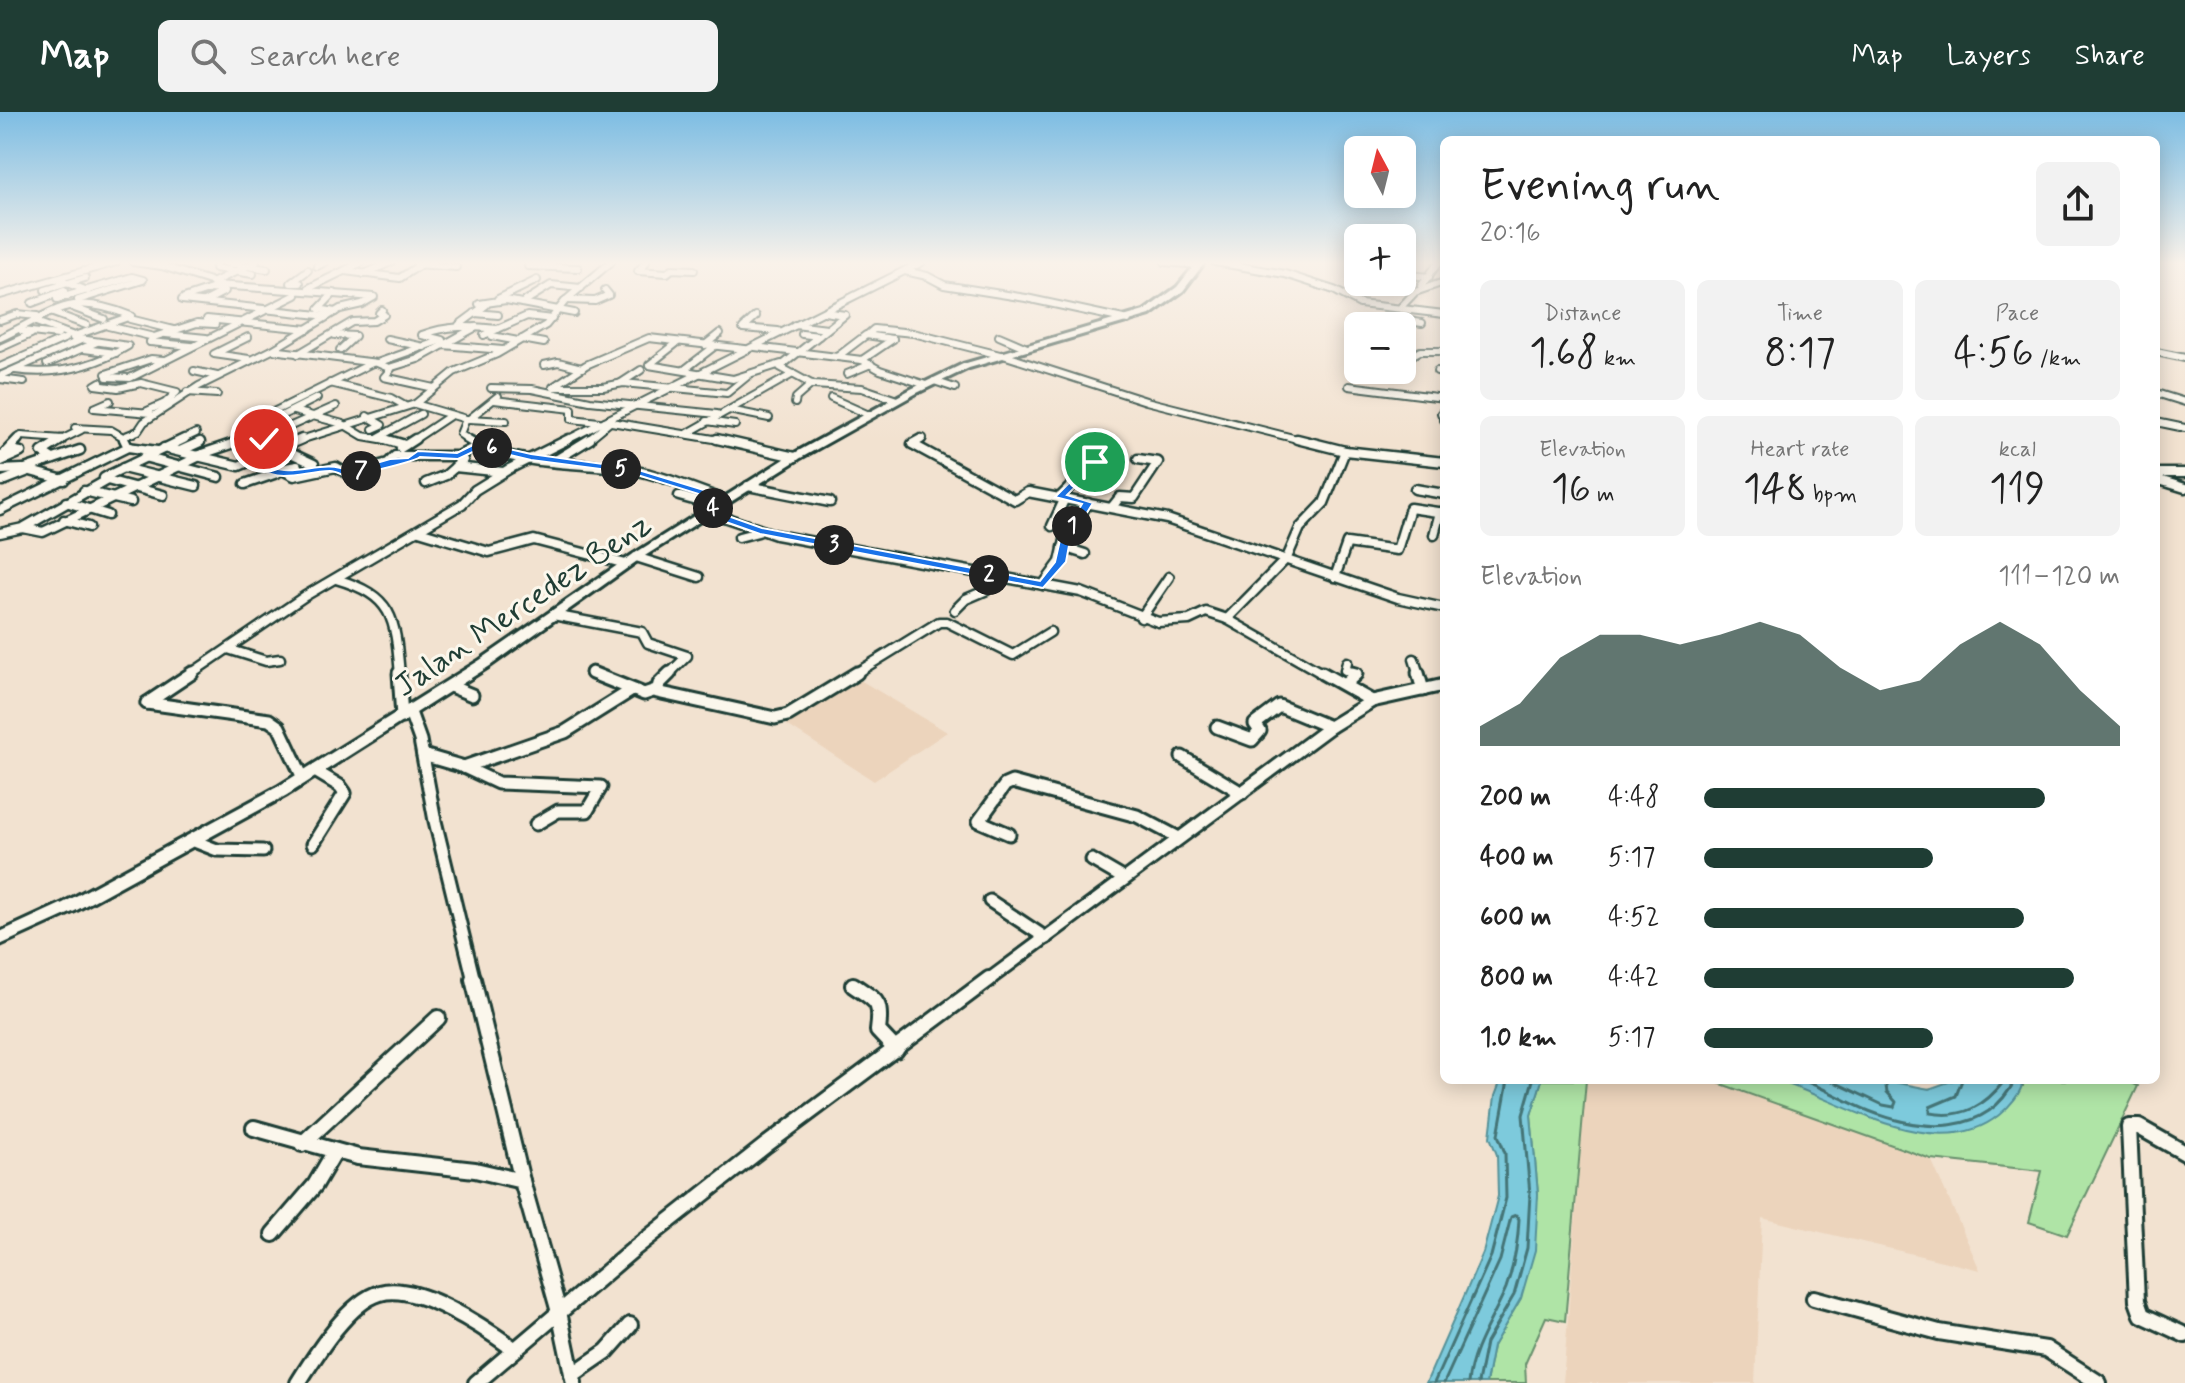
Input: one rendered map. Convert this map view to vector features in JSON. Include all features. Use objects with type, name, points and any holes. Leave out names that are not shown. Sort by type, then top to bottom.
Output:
[{"type":"main road","name":"Jalan Mercedez Benz","points":[[0,939],[69,907],[194,841],[315,771],[450,686],[716,506],[869,415],[930,383],[1001,355],[1123,321]]},
{"type":"street","points":[[8,321],[24,324]]},
{"type":"street","points":[[29,321],[7,334],[1,347],[34,352]]},
{"type":"street","points":[[7,334],[30,321]]},
{"type":"street","points":[[45,321],[69,335],[114,321]]},
{"type":"street","points":[[75,321],[86,325]]},
{"type":"street","points":[[0,367],[86,325],[111,321]]},
{"type":"street","points":[[141,321],[178,329],[221,332]]},
{"type":"street","points":[[152,339],[198,323],[232,321]]},
{"type":"street","points":[[166,360],[151,359],[104,376],[126,379],[141,373],[221,332],[238,321]]},
{"type":"street","points":[[246,321],[308,329]]},
{"type":"street","points":[[310,321],[320,323]]},
{"type":"street","points":[[458,326],[464,321]]},
{"type":"street","points":[[515,321],[488,336],[544,339],[532,333]]},
{"type":"street","points":[[0,510],[128,447],[180,451],[236,466],[254,460],[343,424],[415,404],[461,368],[503,350],[549,321]]},
{"type":"street","points":[[750,321],[743,328],[754,331],[784,330]]},
{"type":"street","points":[[303,778],[279,727],[269,720],[147,703],[336,579],[462,504],[475,490],[503,472],[803,321]]},
{"type":"street","points":[[829,321],[836,322]]},
{"type":"street","points":[[106,322],[162,343],[192,346]]},
{"type":"street","points":[[236,335],[264,322]]},
{"type":"street","points":[[340,350],[371,322]]},
{"type":"street","points":[[297,355],[350,323],[371,322]]},
{"type":"street","points":[[491,388],[603,387],[621,383],[727,393],[766,365],[781,364],[836,322]]},
{"type":"street","points":[[1416,322],[1422,323]]},
{"type":"street","points":[[123,437],[138,431],[144,422],[217,376],[320,323]]},
{"type":"street","points":[[795,325],[827,329]]},
{"type":"street","points":[[23,528],[43,532],[197,456],[254,436],[239,429],[330,383],[442,339],[422,335],[449,326],[498,329]]},
{"type":"street","points":[[272,350],[375,363],[389,368],[418,359],[477,326]]},
{"type":"street","points":[[837,357],[874,329],[906,332],[1001,355],[1146,401],[1345,451],[1440,462]]},
{"type":"street","points":[[7,334],[36,332],[128,345],[100,361],[38,376],[15,370]]},
{"type":"street","points":[[705,345],[720,333]]},
{"type":"street","points":[[7,334],[52,344]]},
{"type":"street","points":[[164,334],[208,338]]},
{"type":"street","points":[[802,334],[819,336]]},
{"type":"street","points":[[299,335],[355,336]]},
{"type":"street","points":[[862,360],[893,339],[867,335]]},
{"type":"street","points":[[999,336],[1027,348]]},
{"type":"street","points":[[248,337],[214,354],[249,360]]},
{"type":"street","points":[[526,404],[582,368],[649,338],[862,360],[880,370],[955,388]]},
{"type":"street","points":[[0,378],[83,339]]},
{"type":"street","points":[[387,339],[424,347]]},
{"type":"street","points":[[47,364],[99,341]]},
{"type":"street","points":[[678,342],[649,364],[734,379],[749,375]]},
{"type":"street","points":[[433,344],[503,350]]},
{"type":"street","points":[[684,370],[715,346]]},
{"type":"street","points":[[82,349],[116,353]]},
{"type":"street","points":[[1416,352],[1440,351]]},
{"type":"street","points":[[162,352],[178,353]]},
{"type":"street","points":[[2160,353],[2185,358]]},
{"type":"street","points":[[0,357],[73,368]]},
{"type":"street","points":[[64,357],[100,361]]},
{"type":"street","points":[[322,364],[331,358]]},
{"type":"street","points":[[544,365],[558,362],[582,368]]},
{"type":"street","points":[[781,364],[782,368],[812,384],[897,400]]},
{"type":"street","points":[[847,374],[871,364]]},
{"type":"street","points":[[389,368],[391,370],[384,377],[434,388]]},
{"type":"street","points":[[125,369],[141,373]]},
{"type":"street","points":[[621,383],[641,370]]},
{"type":"street","points":[[194,371],[217,376]]},
{"type":"street","points":[[688,433],[793,374]]},
{"type":"street","points":[[0,378],[24,382]]},
{"type":"street","points":[[375,395],[402,380]]},
{"type":"street","points":[[100,382],[95,385],[118,388],[141,383],[177,392],[217,394]]},
{"type":"street","points":[[330,383],[391,398],[405,406]]},
{"type":"street","points":[[795,403],[796,398],[812,384]]},
{"type":"street","points":[[1349,386],[1440,397]]},
{"type":"street","points":[[505,388],[468,419],[460,434],[479,445],[531,457],[641,472],[716,506],[760,531],[1098,597],[1153,623],[1182,622],[1209,612],[1311,664],[1326,677],[1345,684],[1372,701]]},
{"type":"street","points":[[549,389],[590,401],[717,414]]},
{"type":"street","points":[[145,412],[165,403],[177,392]]},
{"type":"street","points":[[2160,394],[2185,402]]},
{"type":"street","points":[[249,432],[317,399],[305,396]]},
{"type":"street","points":[[831,398],[869,415]]},
{"type":"street","points":[[110,401],[94,408],[157,415]]},
{"type":"street","points":[[488,401],[572,409],[572,419],[688,433],[795,457]]},
{"type":"street","points":[[379,437],[438,403]]},
{"type":"street","points":[[415,404],[424,411],[468,419],[506,421]]},
{"type":"street","points":[[314,464],[264,438],[336,406]]},
{"type":"street","points":[[280,409],[343,424],[362,436],[379,437],[405,445]]},
{"type":"street","points":[[727,410],[769,418]]},
{"type":"street","points":[[393,458],[405,445],[451,415]]},
{"type":"street","points":[[367,416],[382,425],[373,429]]},
{"type":"street","points":[[707,421],[735,425]]},
{"type":"street","points":[[556,460],[586,439],[600,434],[606,422]]},
{"type":"street","points":[[2160,423],[2185,428]]},
{"type":"street","points":[[70,427],[111,430],[123,437],[128,447]]},
{"type":"street","points":[[53,459],[42,452],[81,430]]},
{"type":"street","points":[[107,480],[105,477],[196,433]]},
{"type":"street","points":[[0,460],[21,452],[10,450],[21,436],[63,439]]},
{"type":"street","points":[[923,438],[912,444],[1013,499],[1026,491],[1167,519],[1398,598],[1440,607]]},
{"type":"street","points":[[180,451],[200,442]]},
{"type":"street","points":[[254,460],[267,471],[282,471],[295,476],[338,467],[347,475],[393,458],[458,456],[479,445]]},
{"type":"street","points":[[3,481],[80,450]]},
{"type":"street","points":[[1227,619],[1287,558],[1300,528],[1324,503],[1345,451]]},
{"type":"street","points":[[426,483],[455,467],[463,460],[457,459],[458,456]]},
{"type":"street","points":[[144,457],[219,477]]},
{"type":"street","points":[[1052,526],[1062,497],[1098,459],[1114,459]]},
{"type":"street","points":[[1112,507],[1119,497],[1134,498],[1158,462],[1138,459]]},
{"type":"street","points":[[245,484],[297,466]]},
{"type":"street","points":[[455,467],[503,472]]},
{"type":"street","points":[[123,468],[196,486]]},
{"type":"street","points":[[1,471],[26,470],[64,480]]},
{"type":"street","points":[[2160,473],[2185,473]]},
{"type":"street","points":[[0,533],[23,528],[107,480],[163,495]]},
{"type":"street","points":[[2160,480],[2185,488]]},
{"type":"street","points":[[101,495],[122,484]]},
{"type":"street","points":[[748,486],[830,502]]},
{"type":"street","points":[[1415,489],[1440,493]]},
{"type":"street","points":[[84,491],[131,502]]},
{"type":"street","points":[[679,496],[716,506]]},
{"type":"street","points":[[66,502],[108,515]]},
{"type":"street","points":[[1043,585],[1060,562],[1072,527],[1088,503]]},
{"type":"street","points":[[1335,577],[1347,543],[1395,551],[1400,549],[1410,508],[1440,513]]},
{"type":"street","points":[[46,515],[89,527]]},
{"type":"street","points":[[1434,535],[1440,518]]},
{"type":"street","points":[[419,531],[492,553],[534,540],[699,577]]},
{"type":"street","points":[[739,537],[760,531]]},
{"type":"street","points":[[1063,547],[1085,554]]},
{"type":"street","points":[[955,610],[966,599],[987,590],[993,576]]},
{"type":"street","points":[[1141,618],[1169,577]]},
{"type":"street","points":[[336,579],[370,592],[382,601],[389,616],[406,714],[423,755],[435,821],[522,1181],[559,1312],[573,1379],[607,1351],[630,1325]]},
{"type":"street","points":[[553,615],[642,632],[648,643],[687,656],[656,690],[647,695],[592,673]]},
{"type":"street","points":[[656,690],[663,695],[779,718],[939,622],[947,622],[1013,655],[1050,632]]},
{"type":"street","points":[[228,649],[266,661],[280,659]]},
{"type":"street","points":[[1414,659],[1423,690]]},
{"type":"street","points":[[1345,684],[1356,674],[1345,670],[1347,662]]},
{"type":"street","points":[[450,686],[472,695]]},
{"type":"street","points":[[476,1383],[766,1145],[1330,727],[1372,701],[1440,686]]},
{"type":"street","points":[[464,767],[565,732],[632,690]]},
{"type":"street","points":[[1217,727],[1252,740],[1260,731],[1255,724],[1279,706],[1330,727]]},
{"type":"street","points":[[423,755],[464,767],[498,783],[601,787],[587,811],[558,811],[536,824]]},
{"type":"street","points":[[1182,757],[1242,793]]},
{"type":"street","points":[[313,844],[345,793],[340,786],[315,771]]},
{"type":"street","points":[[1009,834],[979,821],[1005,785],[1012,782],[1137,816],[1179,838]]},
{"type":"street","points":[[194,841],[213,849],[263,851]]},
{"type":"street","points":[[1092,860],[1123,878]]},
{"type":"street","points":[[990,901],[1046,938]]},
{"type":"street","points":[[853,985],[878,1003],[881,1009],[878,1031],[896,1050]]},
{"type":"street","points":[[302,1144],[438,1018]]},
{"type":"street","points":[[2185,1153],[2139,1127],[2129,1127],[2137,1301],[2142,1315],[2185,1335]]},
{"type":"street","points":[[254,1128],[302,1144],[392,1163],[476,1172],[498,1171],[522,1181]]},
{"type":"street","points":[[273,1234],[315,1185],[335,1151]]},
{"type":"street","points":[[298,1383],[320,1348],[363,1301],[369,1296],[391,1291],[419,1297],[477,1322],[514,1349]]},
{"type":"street","points":[[1814,1298],[1939,1332],[2046,1349],[2099,1383]]},
{"type":"shaded area","points":[[860,680],[947,732],[874,781],[787,725]]},
{"type":"shaded area","points":[[1586,1084],[1721,1084],[1931,1159],[1980,1270],[1762,1218],[1755,1383],[1563,1383]]},
{"type":"green space","points":[[1541,1084],[1586,1084],[1565,1321],[1546,1317],[1525,1364],[1526,1383],[1486,1383],[1493,1346],[1521,1298],[1538,1194],[1531,1115]]},
{"type":"green space","points":[[1721,1084],[1789,1084],[1814,1092],[2023,1084],[2138,1086],[2067,1235],[2029,1222],[2042,1171],[1931,1159]]},
{"type":"water","points":[[1500,1084],[1541,1084],[1531,1115],[1538,1194],[1535,1250],[1521,1298],[1493,1346],[1486,1383],[1426,1383],[1483,1253],[1498,1196],[1497,1155],[1490,1137]]},
{"type":"water","points":[[1787,1084],[1903,1084],[1929,1089],[1943,1084],[2022,1084],[2018,1095],[1999,1115],[1974,1129],[1947,1134],[1918,1132],[1888,1124]]},
{"type":"route","points":[[264,439],[286,445],[254,460],[267,471],[284,471],[293,476],[334,467],[348,474],[390,461],[410,460],[418,454],[458,456],[479,445],[531,457],[632,471],[726,500],[706,511],[760,531],[1043,585],[1064,555],[1065,540],[1088,503],[1060,497],[1095,462]]}]
